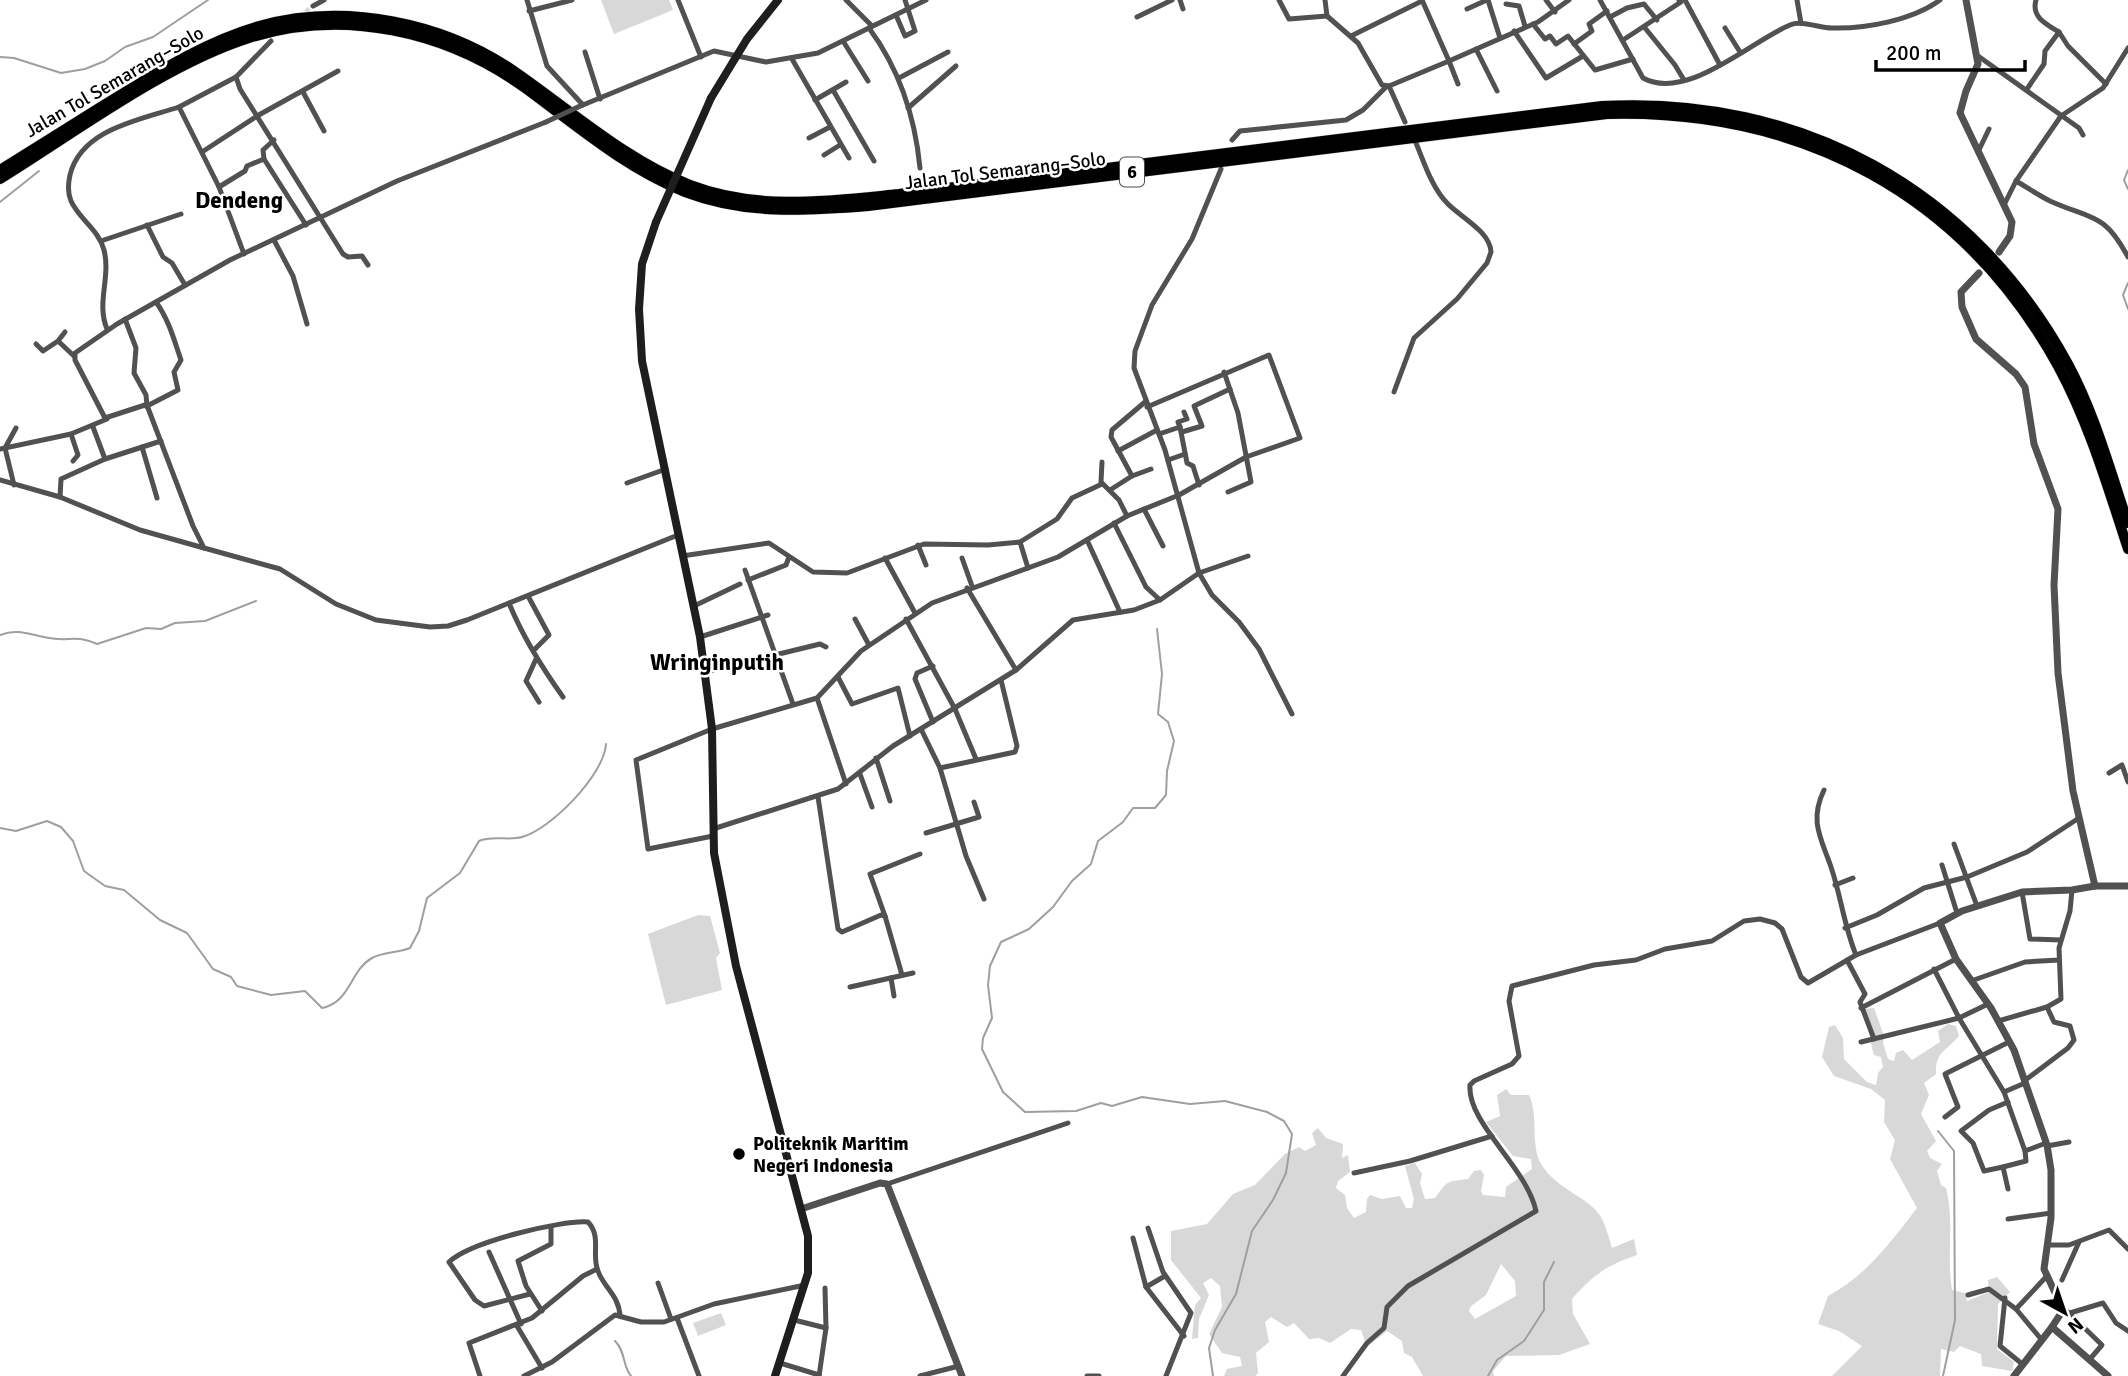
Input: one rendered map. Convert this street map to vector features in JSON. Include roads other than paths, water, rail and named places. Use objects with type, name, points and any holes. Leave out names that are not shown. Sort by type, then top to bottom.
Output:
[{"type":"highway","name":"Jalan Tol Semarang–Solo","points":[[0,170],[192,53],[260,26],[314,17],[371,19],[430,30],[462,42],[514,71],[634,157],[661,172],[725,195],[785,203],[899,194],[1602,106],[1645,103],[1701,108],[1784,125],[1857,155],[1927,200],[1987,253],[2020,289],[2068,365],[2085,402],[2128,523]]},
{"type":"highway","name":"Jalan Tol Semarang–Solo","points":[[0,179],[196,59],[249,38],[310,26],[377,27],[449,46],[515,82],[605,148],[648,175],[705,199],[774,210],[868,206],[1607,114],[1646,113],[1720,120],[1754,127],[1850,162],[1922,207],[1981,260],[2011,293],[2059,368],[2076,402],[2128,549]]},
{"type":"main road","points":[[775,1376],[805,1285],[810,1253],[801,1209],[736,966],[719,886],[712,729],[700,637],[642,360],[640,335],[642,264],[656,222],[711,98],[737,55],[778,0]]},
{"type":"street","points":[[313,6],[324,0]]},
{"type":"street","points":[[527,0],[550,69],[581,106]]},
{"type":"street","points":[[529,11],[572,0]]},
{"type":"street","points":[[678,0],[701,57]]},
{"type":"street","points":[[846,0],[870,27],[899,78],[920,168]]},
{"type":"street","points":[[896,15],[905,36],[915,31],[905,0]]},
{"type":"street","points":[[74,356],[107,330],[185,285],[397,181],[717,51],[766,62],[818,53],[926,0]]},
{"type":"street","points":[[1137,17],[1172,0]]},
{"type":"street","points":[[1180,0],[1183,9]]},
{"type":"street","points":[[1279,0],[1289,19],[1327,16]]},
{"type":"street","points":[[1325,0],[1327,16],[1351,36],[1388,87],[1405,122]]},
{"type":"street","points":[[1467,9],[1488,0],[1500,38]]},
{"type":"street","points":[[1546,0],[1555,12]]},
{"type":"street","points":[[1232,140],[1240,131],[1346,120],[1363,110],[1388,87],[1533,24],[1555,12],[1569,0]]},
{"type":"street","points":[[1600,0],[1645,80],[1684,80],[1703,75],[1785,28],[1801,23],[1834,28],[1860,26],[1919,12],[1940,0]]},
{"type":"street","points":[[1797,0],[1801,23]]},
{"type":"street","points":[[1966,0],[1978,64],[1966,91],[1961,113],[2012,222],[2012,232],[1998,252]]},
{"type":"street","points":[[2036,0],[2033,8],[2036,15],[2059,32],[2068,46],[2106,84]]},
{"type":"street","points":[[1351,36],[1422,1],[1458,84]]},
{"type":"street","points":[[1623,40],[1682,1],[1720,65]]},
{"type":"street","points":[[1506,4],[1519,6],[1525,26]]},
{"type":"street","points":[[1574,44],[1592,31],[1589,24],[1627,8],[1644,4],[1657,20]]},
{"type":"street","points":[[1533,24],[1545,39],[1550,36],[1557,44],[1568,36],[1597,71],[1633,59]]},
{"type":"street","points":[[1644,28],[1684,80]]},
{"type":"street","points":[[1726,28],[1740,52]]},
{"type":"street","points":[[1514,31],[1546,78],[1583,56]]},
{"type":"street","points":[[2027,89],[2044,64],[2045,51],[2059,32]]},
{"type":"street","points":[[107,330],[102,310],[105,256],[101,241],[69,197],[68,187],[76,157],[115,128],[179,107],[236,77],[271,41]]},
{"type":"street","points":[[843,41],[868,82]]},
{"type":"street","points":[[2005,203],[2016,181],[2061,116],[2106,84],[2128,48]]},
{"type":"street","points":[[1476,49],[1497,91]]},
{"type":"street","points":[[585,52],[600,99]]},
{"type":"street","points":[[899,78],[948,52]]},
{"type":"street","points":[[1978,56],[2080,128],[2083,135]]},
{"type":"street","points":[[792,59],[849,158]]},
{"type":"street","points":[[908,108],[957,66]]},
{"type":"street","points":[[202,152],[257,116],[338,72]]},
{"type":"street","points":[[236,77],[257,116],[343,254],[348,257],[362,256],[368,265]]},
{"type":"street","points":[[815,100],[846,82]]},
{"type":"street","points":[[833,90],[874,161]]},
{"type":"street","points":[[303,92],[324,131]]},
{"type":"street","points":[[179,107],[219,187],[244,254]]},
{"type":"street","points":[[809,138],[830,127]]},
{"type":"street","points":[[1978,154],[1989,129]]},
{"type":"street","points":[[274,140],[263,150],[264,159],[306,225]]},
{"type":"street","points":[[1394,392],[1413,338],[1457,299],[1487,263],[1491,252],[1487,241],[1471,223],[1445,201],[1416,143]]},
{"type":"street","points":[[824,155],[840,145]]},
{"type":"street","points":[[219,187],[246,171],[247,166],[264,159]]},
{"type":"street","points":[[1221,169],[1196,229],[1152,306],[1135,351],[1134,368],[1180,495],[1199,573],[1212,595],[1239,622],[1259,649],[1292,713]]},
{"type":"street","points":[[2016,181],[2049,200],[2083,211],[2102,222],[2118,238],[2128,257]]},
{"type":"street","points":[[101,241],[181,214]]},
{"type":"street","points":[[147,225],[163,257],[172,263],[185,285]]},
{"type":"street","points":[[275,242],[293,276],[307,324]]},
{"type":"street","points":[[1979,273],[1962,290],[1962,307],[1976,340],[2016,374],[2025,387],[2034,444],[2058,509],[2054,634],[2067,754],[2095,886]]},
{"type":"street","points":[[3,448],[93,427],[107,419],[147,406],[178,390],[174,372],[181,360],[174,346],[174,334],[156,302]]},
{"type":"street","points":[[125,320],[136,348],[134,373],[146,395],[147,406],[204,548]]},
{"type":"street","points":[[36,344],[43,351],[58,341],[65,332]]},
{"type":"street","points":[[58,341],[74,356],[101,413],[107,419]]},
{"type":"street","points":[[1132,477],[1111,437],[1112,430],[1146,404],[1267,355],[1272,356],[1300,436],[1297,440],[1246,457],[1180,495],[1127,516],[1058,557],[970,587],[915,613],[869,645],[817,698],[712,729],[636,760],[642,783],[648,849],[715,832],[846,784],[876,758],[1016,670],[1073,620],[1120,612],[1160,600],[1199,573],[1248,556]]},
{"type":"street","points":[[1224,372],[1251,482],[1228,492]]},
{"type":"street","points":[[1118,451],[1158,432],[1202,426],[1194,406],[1230,389]]},
{"type":"street","points":[[1184,412],[1187,419],[1178,422],[1185,454],[1199,485]]},
{"type":"street","points":[[93,427],[105,459]]},
{"type":"street","points":[[14,485],[3,448],[16,428]]},
{"type":"street","points":[[71,434],[78,455],[73,461]]},
{"type":"street","points":[[60,497],[61,479],[105,459],[161,440]]},
{"type":"street","points":[[142,447],[157,498]]},
{"type":"street","points":[[1168,460],[1185,454]]},
{"type":"street","points":[[1102,462],[1102,484]]},
{"type":"street","points":[[627,483],[666,469]]},
{"type":"street","points":[[1110,490],[1151,469]]},
{"type":"street","points":[[0,480],[60,497],[140,530],[280,569],[336,604],[376,620],[405,626],[448,626],[678,535]]},
{"type":"street","points":[[1102,484],[1110,490],[1127,516]]},
{"type":"street","points":[[682,556],[765,542],[774,544],[806,569],[830,575],[854,572],[918,545],[1020,542],[1057,519],[1072,498],[1102,484]]},
{"type":"street","points":[[1144,509],[1163,546]]},
{"type":"street","points":[[1114,523],[1146,587],[1160,600]]},
{"type":"street","points":[[1087,540],[1120,612]]},
{"type":"street","points":[[1020,542],[1028,568]]},
{"type":"street","points":[[918,545],[926,565]]},
{"type":"street","points":[[748,580],[786,565],[789,557]]},
{"type":"street","points":[[885,558],[915,613]]},
{"type":"street","points":[[962,558],[970,587],[1016,670]]},
{"type":"street","points":[[744,569],[765,616],[793,704]]},
{"type":"street","points":[[694,606],[740,584]]},
{"type":"street","points":[[528,596],[549,635],[535,649]]},
{"type":"street","points":[[509,603],[535,649],[536,659],[563,697]]},
{"type":"street","points":[[700,637],[765,616]]},
{"type":"street","points":[[855,619],[869,645]]},
{"type":"street","points":[[906,619],[955,709],[976,759]]},
{"type":"street","points":[[705,672],[820,643],[825,647]]},
{"type":"street","points":[[536,659],[526,681],[539,702]]},
{"type":"street","points":[[933,666],[917,673],[915,679],[933,722]]},
{"type":"street","points":[[838,677],[852,704],[898,688],[909,736]]},
{"type":"street","points":[[940,768],[976,759],[1010,756],[1015,752],[1017,746],[1001,680]]},
{"type":"street","points":[[817,698],[846,784]]},
{"type":"street","points":[[921,729],[940,768],[966,856],[984,899]]},
{"type":"street","points":[[876,758],[890,801]]},
{"type":"street","points":[[2109,772],[2122,765],[2128,782]]},
{"type":"street","points":[[859,774],[872,807]]},
{"type":"street","points":[[1824,790],[1817,808],[1821,847],[1831,866],[1845,928],[1856,955]]},
{"type":"street","points":[[818,796],[838,929],[842,932],[881,915],[885,916]]},
{"type":"street","points":[[926,833],[980,819],[974,802]]},
{"type":"street","points":[[1845,928],[1877,915],[1924,888],[1967,877],[2027,852],[2079,818]]},
{"type":"street","points":[[1954,844],[1977,906]]},
{"type":"street","points":[[902,975],[870,874],[919,854]]},
{"type":"street","points":[[1942,865],[1957,913]]},
{"type":"street","points":[[1835,885],[1853,878]]},
{"type":"street","points":[[1343,1376],[1367,1343],[1384,1328],[1387,1307],[1408,1286],[1536,1211],[1517,1169],[1477,1115],[1469,1087],[1480,1077],[1514,1063],[1519,1056],[1508,1001],[1512,986],[1594,965],[1636,960],[1665,949],[1712,941],[1744,921],[1753,919],[1766,920],[1780,927],[1806,983],[1856,955],[1940,923],[1957,913],[2022,892],[2072,890],[2095,886],[2128,887]]},
{"type":"street","points":[[1998,1021],[2047,1007],[2061,999],[2061,940],[2070,911],[2072,890]]},
{"type":"street","points":[[2022,892],[2030,939],[2061,940]]},
{"type":"street","points":[[1940,923],[1956,959],[1988,1004],[2009,1042],[2046,1145],[2051,1170],[2051,1213],[2044,1267],[2046,1277],[2067,1312],[2102,1345],[2090,1359]]},
{"type":"street","points":[[1861,1007],[1956,959]]},
{"type":"street","points":[[1847,960],[1865,994],[1860,1001],[1861,1007],[1874,1039]]},
{"type":"street","points":[[1971,981],[2025,962],[2059,960]]},
{"type":"street","points":[[1934,969],[1959,1018],[2004,1092],[2008,1102],[2025,1151],[2026,1161],[1984,1171],[1973,1143],[1961,1131],[1989,1110],[2008,1102]]},
{"type":"street","points":[[850,987],[913,973]]},
{"type":"street","points":[[891,978],[894,996]]},
{"type":"street","points":[[1861,1042],[1959,1018],[1988,1004]]},
{"type":"street","points":[[2004,1092],[2024,1082],[2068,1048],[2074,1040],[2070,1026],[2054,1022],[2047,1007]]},
{"type":"street","points":[[1945,1117],[1958,1107],[1944,1075],[2009,1042]]},
{"type":"street","points":[[801,1209],[880,1183],[887,1184],[1068,1123]]},
{"type":"street","points":[[1354,1173],[1410,1161],[1492,1136]]},
{"type":"street","points":[[2025,1151],[2069,1142]]},
{"type":"street","points":[[2003,1167],[2008,1189]]},
{"type":"street","points":[[887,1184],[962,1376]]},
{"type":"street","points":[[2008,1219],[2051,1213]]},
{"type":"street","points":[[530,1294],[484,1306],[449,1262],[485,1243],[584,1222],[592,1226],[596,1239],[597,1269],[615,1295],[620,1316]]},
{"type":"street","points":[[542,1311],[530,1294],[518,1261],[551,1244],[551,1227]]},
{"type":"street","points":[[1148,1228],[1165,1276],[1191,1313],[1166,1376]]},
{"type":"street","points":[[2048,1245],[2079,1242],[2111,1230],[2128,1249]]},
{"type":"street","points":[[1133,1238],[1146,1287],[1184,1336]]},
{"type":"street","points":[[2062,1280],[2079,1242]]},
{"type":"street","points":[[489,1252],[519,1325],[542,1368]]},
{"type":"street","points":[[480,1376],[469,1343],[478,1337],[519,1325],[542,1311],[583,1276],[597,1269]]},
{"type":"street","points":[[1146,1287],[1165,1276]]},
{"type":"street","points":[[2016,1309],[2046,1277]]},
{"type":"street","points":[[658,1283],[699,1376]]},
{"type":"street","points":[[524,1376],[542,1368],[611,1316],[640,1322],[674,1319],[714,1304],[805,1285]]},
{"type":"street","points":[[780,1363],[819,1376],[826,1328],[825,1288]]},
{"type":"street","points":[[1968,1295],[1989,1289],[2004,1298],[2041,1339]]},
{"type":"street","points":[[2004,1298],[2000,1346],[2021,1363]]},
{"type":"street","points":[[2014,1376],[2021,1363],[2067,1312],[2103,1303],[2116,1323],[2128,1331]]},
{"type":"street","points":[[794,1320],[826,1328]]},
{"type":"street","points":[[2052,1327],[2108,1376]]},
{"type":"street","points":[[920,1376],[959,1366]]},
{"type":"street","points":[[1087,1376],[1099,1376]]},
{"type":"waterway","points":[[0,57],[14,58],[61,73],[85,69],[105,61],[125,47],[153,37],[208,0]]},
{"type":"waterway","points":[[2128,170],[2124,180],[2128,189]]},
{"type":"waterway","points":[[0,202],[39,171]]},
{"type":"waterway","points":[[2128,283],[2123,295],[2128,309]]},
{"type":"waterway","points":[[0,635],[18,632],[56,639],[83,639],[97,644],[146,628],[161,629],[175,623],[205,621],[256,601]]},
{"type":"waterway","points":[[1157,629],[1162,674],[1158,714],[1168,722],[1174,741],[1167,771],[1166,795],[1155,808],[1133,808],[1123,822],[1098,841],[1091,864],[1072,881],[1053,907],[1029,929],[1001,942],[990,966],[988,985],[992,1018],[983,1038],[982,1049],[1003,1092],[1025,1112],[1076,1111],[1101,1103],[1112,1106],[1142,1097],[1190,1104],[1225,1101],[1267,1112],[1284,1121],[1292,1134],[1286,1173],[1273,1200],[1252,1231],[1236,1294],[1215,1330],[1209,1348],[1213,1376]]},
{"type":"waterway","points":[[0,828],[16,831],[47,821],[61,827],[73,841],[84,871],[105,886],[124,890],[160,920],[187,933],[213,969],[231,977],[237,986],[271,995],[305,991],[322,1008],[339,999],[359,970],[372,958],[410,948],[419,931],[427,898],[460,873],[479,841],[522,837],[534,832],[561,812],[596,770],[606,744]]},
{"type":"waterway","points":[[1938,1131],[1954,1151],[1955,1320],[1943,1376]]},
{"type":"waterway","points":[[1488,1376],[1497,1360],[1524,1341],[1544,1310],[1544,1282],[1554,1262]]},
{"type":"waterway","points":[[615,1341],[631,1376]]},
{"type":"tunnel","points":[[300,17],[313,6]]},
{"type":"place","name":"Politeknik Maritim Negeri Indonesia","points":[[739,1154]]},
{"type":"district","name":"Dendeng","points":[[239,200]]},
{"type":"district","name":"Wringinputih","points":[[717,662]]}]
